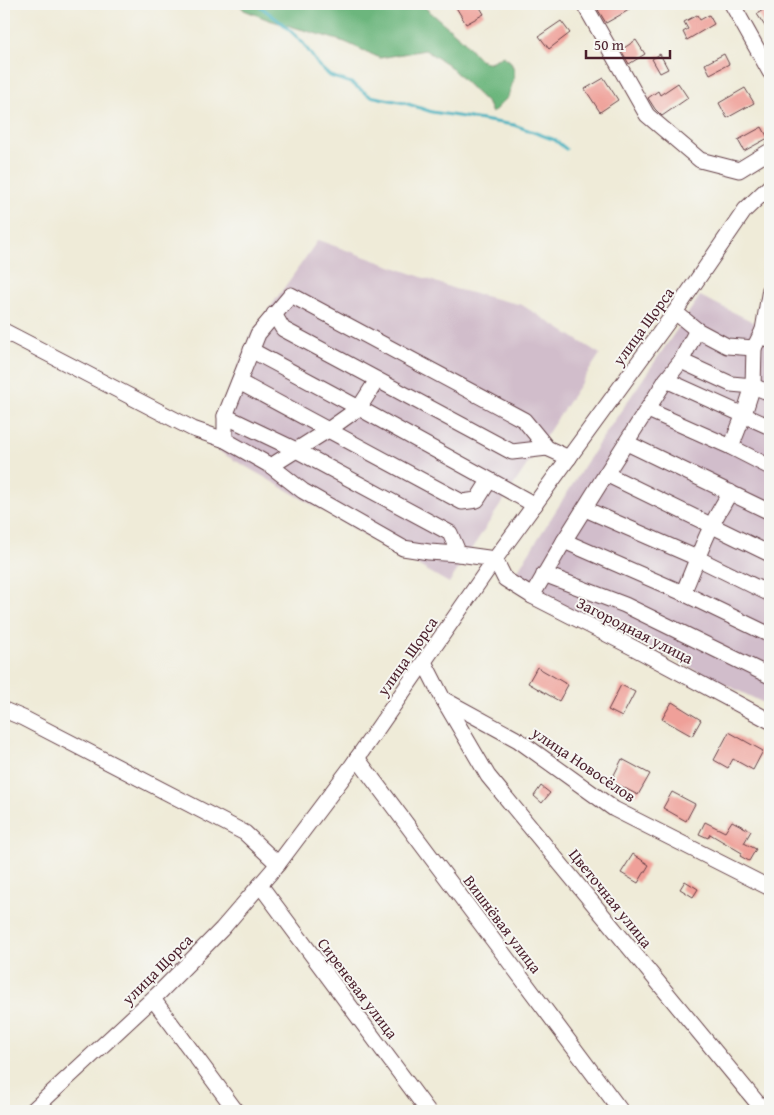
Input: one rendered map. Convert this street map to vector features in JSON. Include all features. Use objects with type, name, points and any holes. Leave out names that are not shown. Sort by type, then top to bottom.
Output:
[{"type":"street","points":[[584,4],[647,115],[700,160],[739,170],[770,152]]},
{"type":"street","points":[[732,4],[770,72]]},
{"type":"street","name":"улица Щорса","points":[[32,1111],[153,999],[222,929],[278,864],[357,758],[495,559],[675,312],[744,210],[770,186]]},
{"type":"street","points":[[731,447],[753,386],[754,348],[766,335],[770,289]]},
{"type":"street","points":[[225,440],[225,416],[258,334],[291,295],[524,420],[547,448],[569,458]]},
{"type":"street","points":[[675,312],[697,330],[727,346],[754,348]]},
{"type":"street","points":[[274,314],[283,329],[512,452],[547,448]]},
{"type":"street","points":[[532,596],[606,474],[666,380],[681,361],[697,330]]},
{"type":"street","points":[[4,331],[193,429],[225,440],[270,466],[303,491],[403,548],[495,559]]},
{"type":"street","points":[[251,350],[535,505]]},
{"type":"street","points":[[681,361],[731,384],[753,386],[770,393]]},
{"type":"street","points":[[270,466],[328,430],[359,408],[377,380]]},
{"type":"street","points":[[666,380],[770,427]]},
{"type":"street","points":[[239,382],[462,502],[477,500],[489,481]]},
{"type":"street","points":[[648,410],[770,466]]},
{"type":"street","points":[[225,416],[296,450],[450,533],[459,554]]},
{"type":"street","points":[[626,443],[770,512]]},
{"type":"street","points":[[606,474],[770,554]]},
{"type":"street","points":[[683,593],[712,525],[730,492]]},
{"type":"street","points":[[585,509],[697,558],[770,594]]},
{"type":"street","points":[[564,541],[683,593],[770,636]]},
{"type":"street","name":"Загородная улица","points":[[495,559],[506,579],[532,596],[770,721]]},
{"type":"street","points":[[544,574],[625,605],[770,676]]},
{"type":"street","points":[[424,662],[444,699]]},
{"type":"street","name":"улица Новосёлов","points":[[444,699],[518,740],[614,809],[770,888]]},
{"type":"street","name":"Цветочная улица","points":[[444,699],[488,776],[764,1111]]},
{"type":"street","points":[[4,710],[23,718],[245,833],[278,864]]},
{"type":"street","name":"Вишнёвая улица","points":[[357,758],[621,1111]]},
{"type":"street","name":"Сиреневая улица","points":[[260,885],[428,1111]]},
{"type":"street","points":[[153,999],[236,1111]]},
{"type":"shaded area","points":[[318,240],[455,289],[522,305],[600,354],[449,583],[208,445],[250,336]]},
{"type":"shaded area","points":[[700,296],[770,330],[770,706],[511,581],[599,443]]},
{"type":"green space","points":[[239,4],[391,4],[398,9],[406,11],[413,5],[422,5],[463,40],[480,60],[488,63],[503,56],[510,61],[514,69],[514,78],[508,97],[492,113],[488,104],[447,64],[425,50],[380,58],[345,42],[269,20],[244,10]]},
{"type":"building","points":[[454,4],[478,4],[484,14],[466,24]]},
{"type":"building","points":[[603,4],[626,4],[629,10],[606,23],[598,10],[605,6]]},
{"type":"building","points":[[767,7],[770,11],[770,34],[757,14]]},
{"type":"building","points":[[697,15],[700,20],[709,15],[714,24],[687,40],[683,32],[688,29],[684,22]]},
{"type":"building","points":[[561,21],[570,33],[549,49],[539,36]]},
{"type":"building","points":[[636,40],[645,54],[629,64],[621,50]]},
{"type":"building","points":[[660,54],[668,69],[660,73],[652,59]]},
{"type":"building","points":[[724,54],[729,64],[710,74],[705,64]]},
{"type":"building","points":[[604,78],[618,100],[600,112],[585,89]]},
{"type":"building","points":[[678,83],[688,98],[662,116],[648,98],[658,91],[660,95]]},
{"type":"building","points":[[745,88],[754,103],[727,118],[719,103]]},
{"type":"building","points":[[762,127],[768,138],[744,151],[738,140]]},
{"type":"building","points":[[537,667],[568,685],[559,701],[528,683]]},
{"type":"building","points":[[621,685],[635,692],[622,717],[608,710]]},
{"type":"building","points":[[672,702],[701,720],[692,736],[662,719]]},
{"type":"building","points":[[729,732],[763,751],[753,770],[733,759],[728,768],[714,760]]},
{"type":"building","points":[[622,759],[650,774],[638,795],[611,781]]},
{"type":"building","points":[[541,786],[550,793],[542,803],[534,796]]},
{"type":"building","points":[[672,792],[695,804],[686,821],[663,808]]},
{"type":"building","points":[[732,821],[751,831],[744,843],[756,849],[749,861],[740,856],[742,853],[710,834],[708,838],[699,834],[705,822],[725,832]]},
{"type":"building","points":[[633,854],[649,865],[638,883],[621,873]]},
{"type":"building","points":[[685,881],[698,889],[693,897],[680,889]]},
{"type":"waterway","points":[[257,4],[283,24],[303,43],[319,66],[330,76],[351,83],[370,96],[405,103],[432,112],[514,125],[555,140],[566,149]]}]
